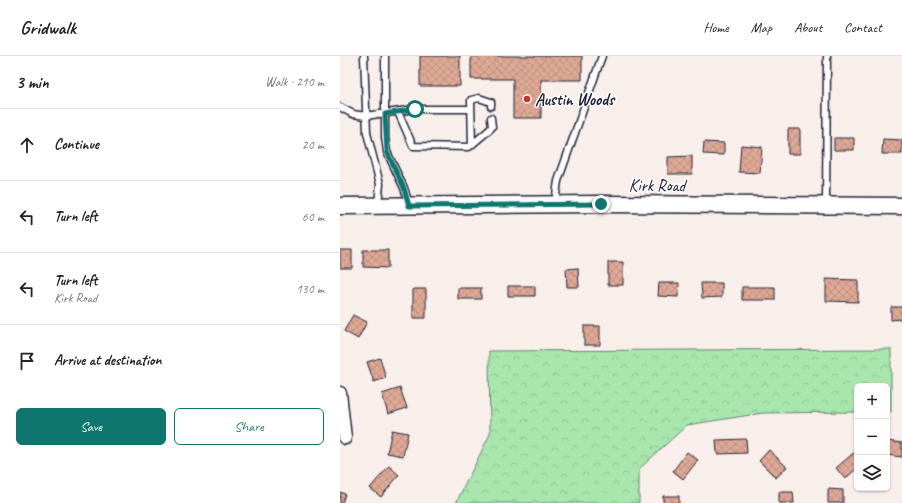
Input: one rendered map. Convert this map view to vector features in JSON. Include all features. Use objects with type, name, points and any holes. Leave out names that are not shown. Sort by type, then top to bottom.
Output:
[{"type":"street","name":"Kirk Road","points":[[340,206],[559,204],[902,206]]},
{"type":"street","points":[[340,393],[345,438]]},
{"type":"lane","points":[[364,56],[365,116],[370,152],[380,184],[378,206]]},
{"type":"lane","points":[[385,56],[385,114],[387,152],[404,188],[409,206]]},
{"type":"lane","points":[[559,204],[556,195],[558,182],[602,56]]},
{"type":"lane","points":[[826,56],[826,205]]},
{"type":"lane","points":[[472,145],[471,100],[479,98],[491,102],[491,106]]},
{"type":"lane","points":[[340,107],[353,114],[365,116],[415,109],[471,109]]},
{"type":"lane","points":[[398,112],[413,146],[469,147],[492,127],[491,118]]},
{"type":"green space","points":[[891,349],[891,412],[890,383],[854,383],[854,412],[763,413],[687,425],[639,469],[639,503],[456,503],[490,434],[489,351]]},
{"type":"building","points":[[420,56],[460,56],[460,86],[420,86]]},
{"type":"building","name":"Austin Woods","points":[[471,56],[582,56],[582,80],[541,80],[541,118],[513,118],[513,79],[471,79]]},
{"type":"building","points":[[788,129],[800,129],[800,154],[788,154]]},
{"type":"building","points":[[834,138],[854,138],[854,150],[834,150]]},
{"type":"building","points":[[883,139],[902,140],[902,154],[882,154]]},
{"type":"building","points":[[704,142],[724,143],[724,155],[703,154]]},
{"type":"building","points":[[741,145],[762,147],[760,173],[739,172]]},
{"type":"building","points":[[692,156],[692,174],[668,174],[668,157]]},
{"type":"building","points":[[340,250],[352,250],[352,268],[340,268]]},
{"type":"building","points":[[363,250],[388,250],[388,268],[363,267]]},
{"type":"building","points":[[608,262],[623,262],[623,285],[608,285]]},
{"type":"building","points":[[578,268],[579,287],[567,287],[566,269]]},
{"type":"building","points":[[826,279],[858,280],[858,302],[826,301]]},
{"type":"building","points":[[659,283],[679,283],[678,297],[658,296]]},
{"type":"building","points":[[701,283],[722,283],[722,297],[702,298]]},
{"type":"building","points":[[508,286],[535,286],[535,296],[508,296]]},
{"type":"building","points":[[742,287],[775,287],[775,300],[742,300]]},
{"type":"building","points":[[458,288],[481,288],[481,299],[458,299]]},
{"type":"building","points":[[413,289],[426,289],[426,318],[413,318]]},
{"type":"building","points":[[891,307],[902,307],[902,319],[891,320]]},
{"type":"building","points":[[353,315],[367,322],[358,339],[344,331]]},
{"type":"building","points":[[584,326],[600,326],[600,345],[584,345]]},
{"type":"building","points":[[380,358],[386,378],[374,382],[367,362]]},
{"type":"building","points":[[400,388],[407,408],[388,414],[382,394]]},
{"type":"building","points":[[392,430],[408,433],[403,456],[387,453]]},
{"type":"building","points":[[746,439],[747,453],[717,454],[716,440]]},
{"type":"building","points":[[890,441],[902,443],[902,457],[890,455]]},
{"type":"building","points":[[769,450],[787,467],[776,478],[759,461]]},
{"type":"building","points":[[687,452],[698,460],[683,479],[673,471]]},
{"type":"building","points":[[854,453],[854,471],[845,479],[836,468]]},
{"type":"building","points":[[389,466],[399,475],[381,497],[370,488]]},
{"type":"building","points":[[828,489],[843,490],[843,503],[828,503]]},
{"type":"building","points":[[340,492],[345,494],[342,503],[340,503]]},
{"type":"building","points":[[779,492],[793,492],[794,503],[779,503]]},
{"type":"building","points":[[663,496],[679,496],[679,503],[663,503]]},
{"type":"place","name":"Austin Woods","points":[[527,99]]},
{"type":"route","points":[[415,109],[385,114],[385,137],[387,152],[408,197],[409,206],[601,204]]}]
